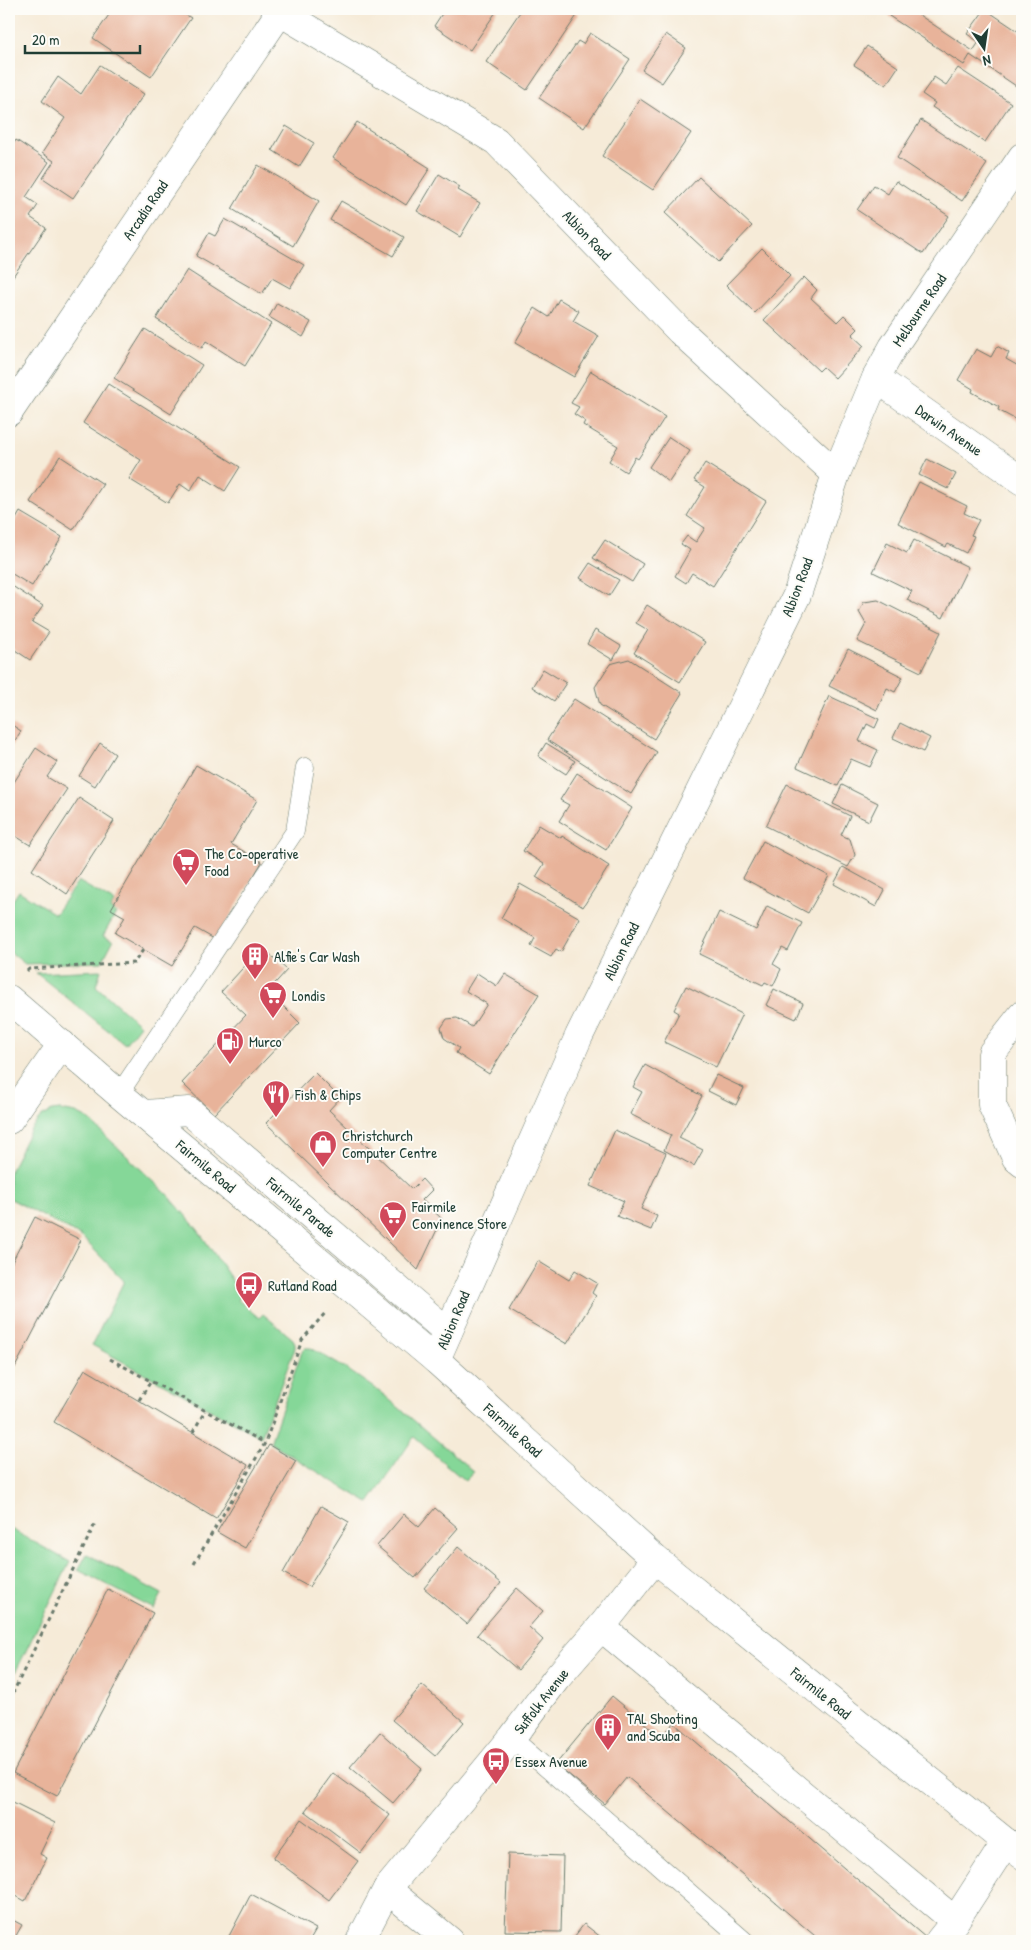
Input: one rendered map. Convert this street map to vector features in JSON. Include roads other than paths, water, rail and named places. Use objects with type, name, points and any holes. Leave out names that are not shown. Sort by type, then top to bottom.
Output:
[{"type":"street","name":"Arcadia Road","points":[[9,412],[279,10]]},
{"type":"street","name":"Albion Road","points":[[279,10],[496,141],[680,330],[836,474],[796,595],[578,1036],[436,1360]]},
{"type":"street","name":"Melbourne Road","points":[[836,474],[876,378],[893,347],[1022,157]]},
{"type":"street","name":"Darwin Avenue","points":[[876,378],[1022,481]]},
{"type":"street","name":"Fairmile Road","points":[[9,999],[119,1094],[436,1360],[655,1559],[1014,1848]]},
{"type":"street","points":[[1022,1015],[992,1053],[992,1105],[1016,1158],[1022,1163]]},
{"type":"street","points":[[9,1120],[62,1044]]},
{"type":"street","name":"Fairmile Parade","points":[[144,1114],[189,1111],[448,1332]]},
{"type":"street","name":"Suffolk Avenue","points":[[360,1941],[387,1888],[512,1738],[556,1679],[602,1627],[655,1559]]},
{"type":"street","points":[[602,1627],[947,1931],[1014,1848]]},
{"type":"street","points":[[387,1888],[450,1941]]},
{"type":"lane","points":[[119,1094],[295,831],[305,767]]},
{"type":"lane","points":[[512,1738],[745,1941]]},
{"type":"place","name":"The Co-operative Food","points":[[186,886]]},
{"type":"place","name":"Alfie's Car Wash","points":[[255,980]]},
{"type":"place","name":"Londis","points":[[273,1019]]},
{"type":"place","name":"Murco","points":[[230,1065]]},
{"type":"place","name":"Fish & Chips","points":[[276,1118]]},
{"type":"place","name":"Christchurch Computer Centre","points":[[323,1168]]},
{"type":"place","name":"Fairmile Convinence Store","points":[[393,1239]]},
{"type":"place","name":"Rutland Road","points":[[249,1309]]},
{"type":"place","name":"TAL Shooting and Scuba","points":[[608,1751]]},
{"type":"place","name":"Essex Avenue","points":[[496,1785]]}]
